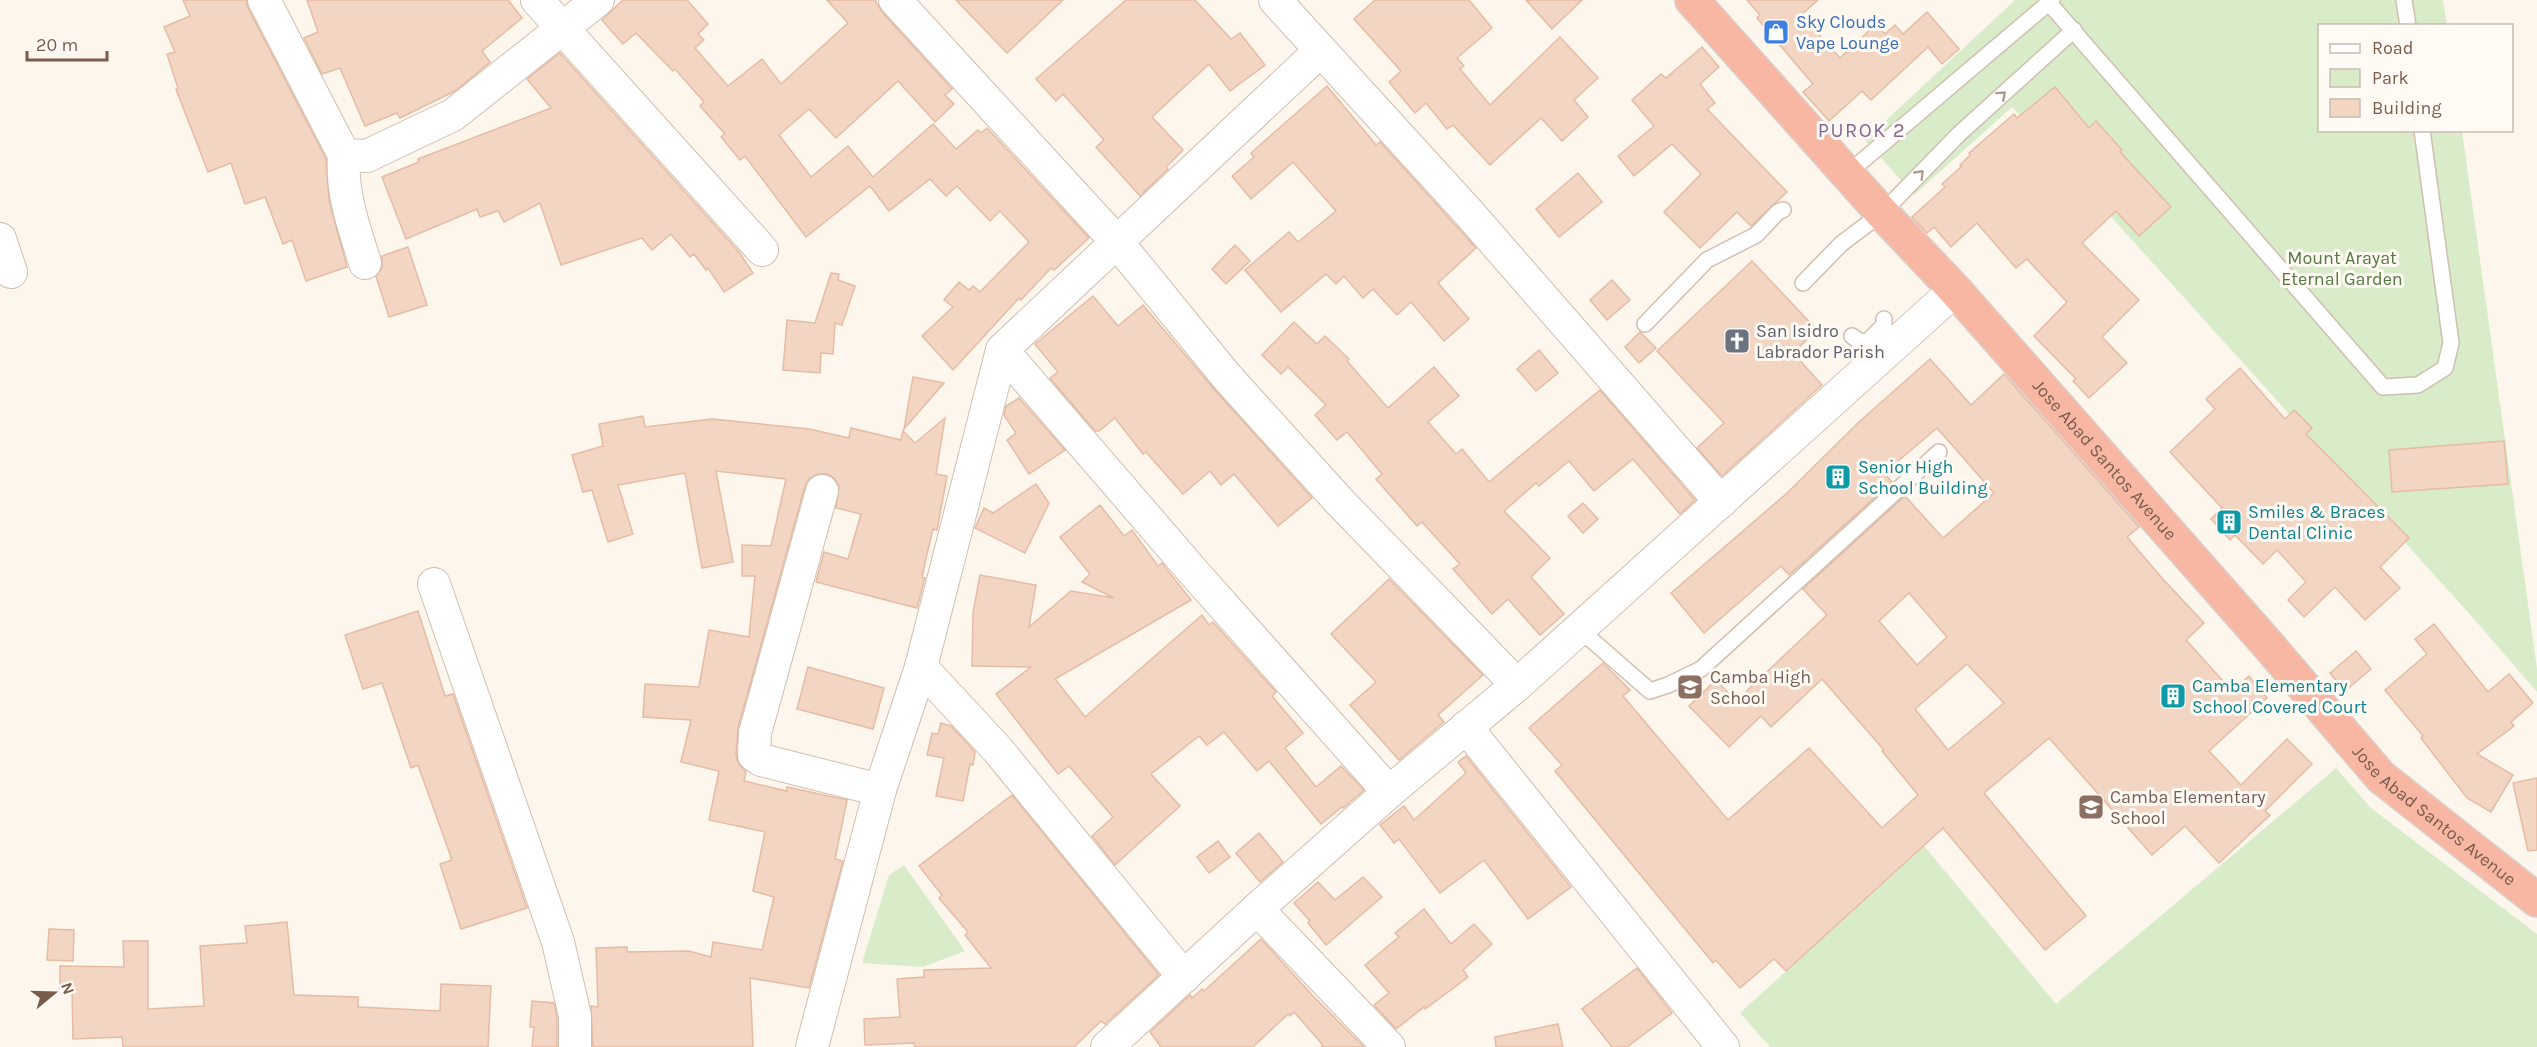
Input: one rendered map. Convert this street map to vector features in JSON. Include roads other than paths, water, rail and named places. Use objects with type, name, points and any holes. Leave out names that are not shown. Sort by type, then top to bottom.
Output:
[{"type":"highway","name":"Jose Abad Santos Avenue","points":[[1692,0],[1848,172],[1882,213],[1955,290],[2270,646],[2381,777],[2537,900]]},
{"type":"street","points":[[264,0],[344,155],[342,177],[346,199],[365,263]]},
{"type":"street","points":[[537,0],[762,250]]},
{"type":"street","points":[[344,155],[367,156],[453,115],[564,29],[597,0]]},
{"type":"street","points":[[895,0],[1117,242],[1242,394],[1340,502],[1516,685]]},
{"type":"street","points":[[1275,0],[1468,213],[1721,502]]},
{"type":"street","points":[[812,1047],[880,790],[921,667],[1002,350],[1320,51]]},
{"type":"street","points":[[0,239],[11,272]]},
{"type":"street","points":[[1107,1047],[1257,909],[1389,792],[1516,685],[1955,290]]},
{"type":"street","points":[[1002,350],[1196,575],[1389,792]]},
{"type":"street","points":[[822,491],[755,733],[754,754],[761,760],[880,790]]},
{"type":"street","points":[[434,584],[558,942],[575,1016],[575,1047]]},
{"type":"street","points":[[921,667],[998,749],[1185,977]]},
{"type":"street","points":[[1466,728],[1723,1047]]},
{"type":"street","points":[[1257,909],[1389,1047]]},
{"type":"lane","points":[[2404,0],[2408,24]]},
{"type":"lane","points":[[1848,172],[2051,2],[2383,387],[2418,385],[2445,368],[2451,343],[2422,132]]},
{"type":"lane","points":[[1803,283],[1841,244],[1882,213],[1959,134],[2074,30]]},
{"type":"lane","points":[[1645,324],[1707,260],[1756,235],[1778,212],[1783,210]]},
{"type":"lane","points":[[1852,336],[1860,342],[1868,341],[1884,325],[1884,319]]},
{"type":"lane","points":[[1578,628],[1650,691],[1701,669],[1939,452]]},
{"type":"place","name":"Sky Clouds Vape Lounge","points":[[1776,32]]},
{"type":"place","name":"San Isidro Labrador Parish","points":[[1737,341]]},
{"type":"place","name":"Senior High School Building","points":[[1838,477]]},
{"type":"place","name":"Smiles & Braces Dental Clinic","points":[[2229,522]]},
{"type":"place","name":"Camba High School","points":[[1690,687]]},
{"type":"place","name":"Camba Elementary School Covered Court","points":[[2173,696]]},
{"type":"place","name":"Camba Elementary School","points":[[2091,807]]},
{"type":"district","name":"PUROK 2","points":[[1862,130]]},
{"type":"park label","name":"Mount Arayat Eternal Garden","points":[[2342,268]]}]
